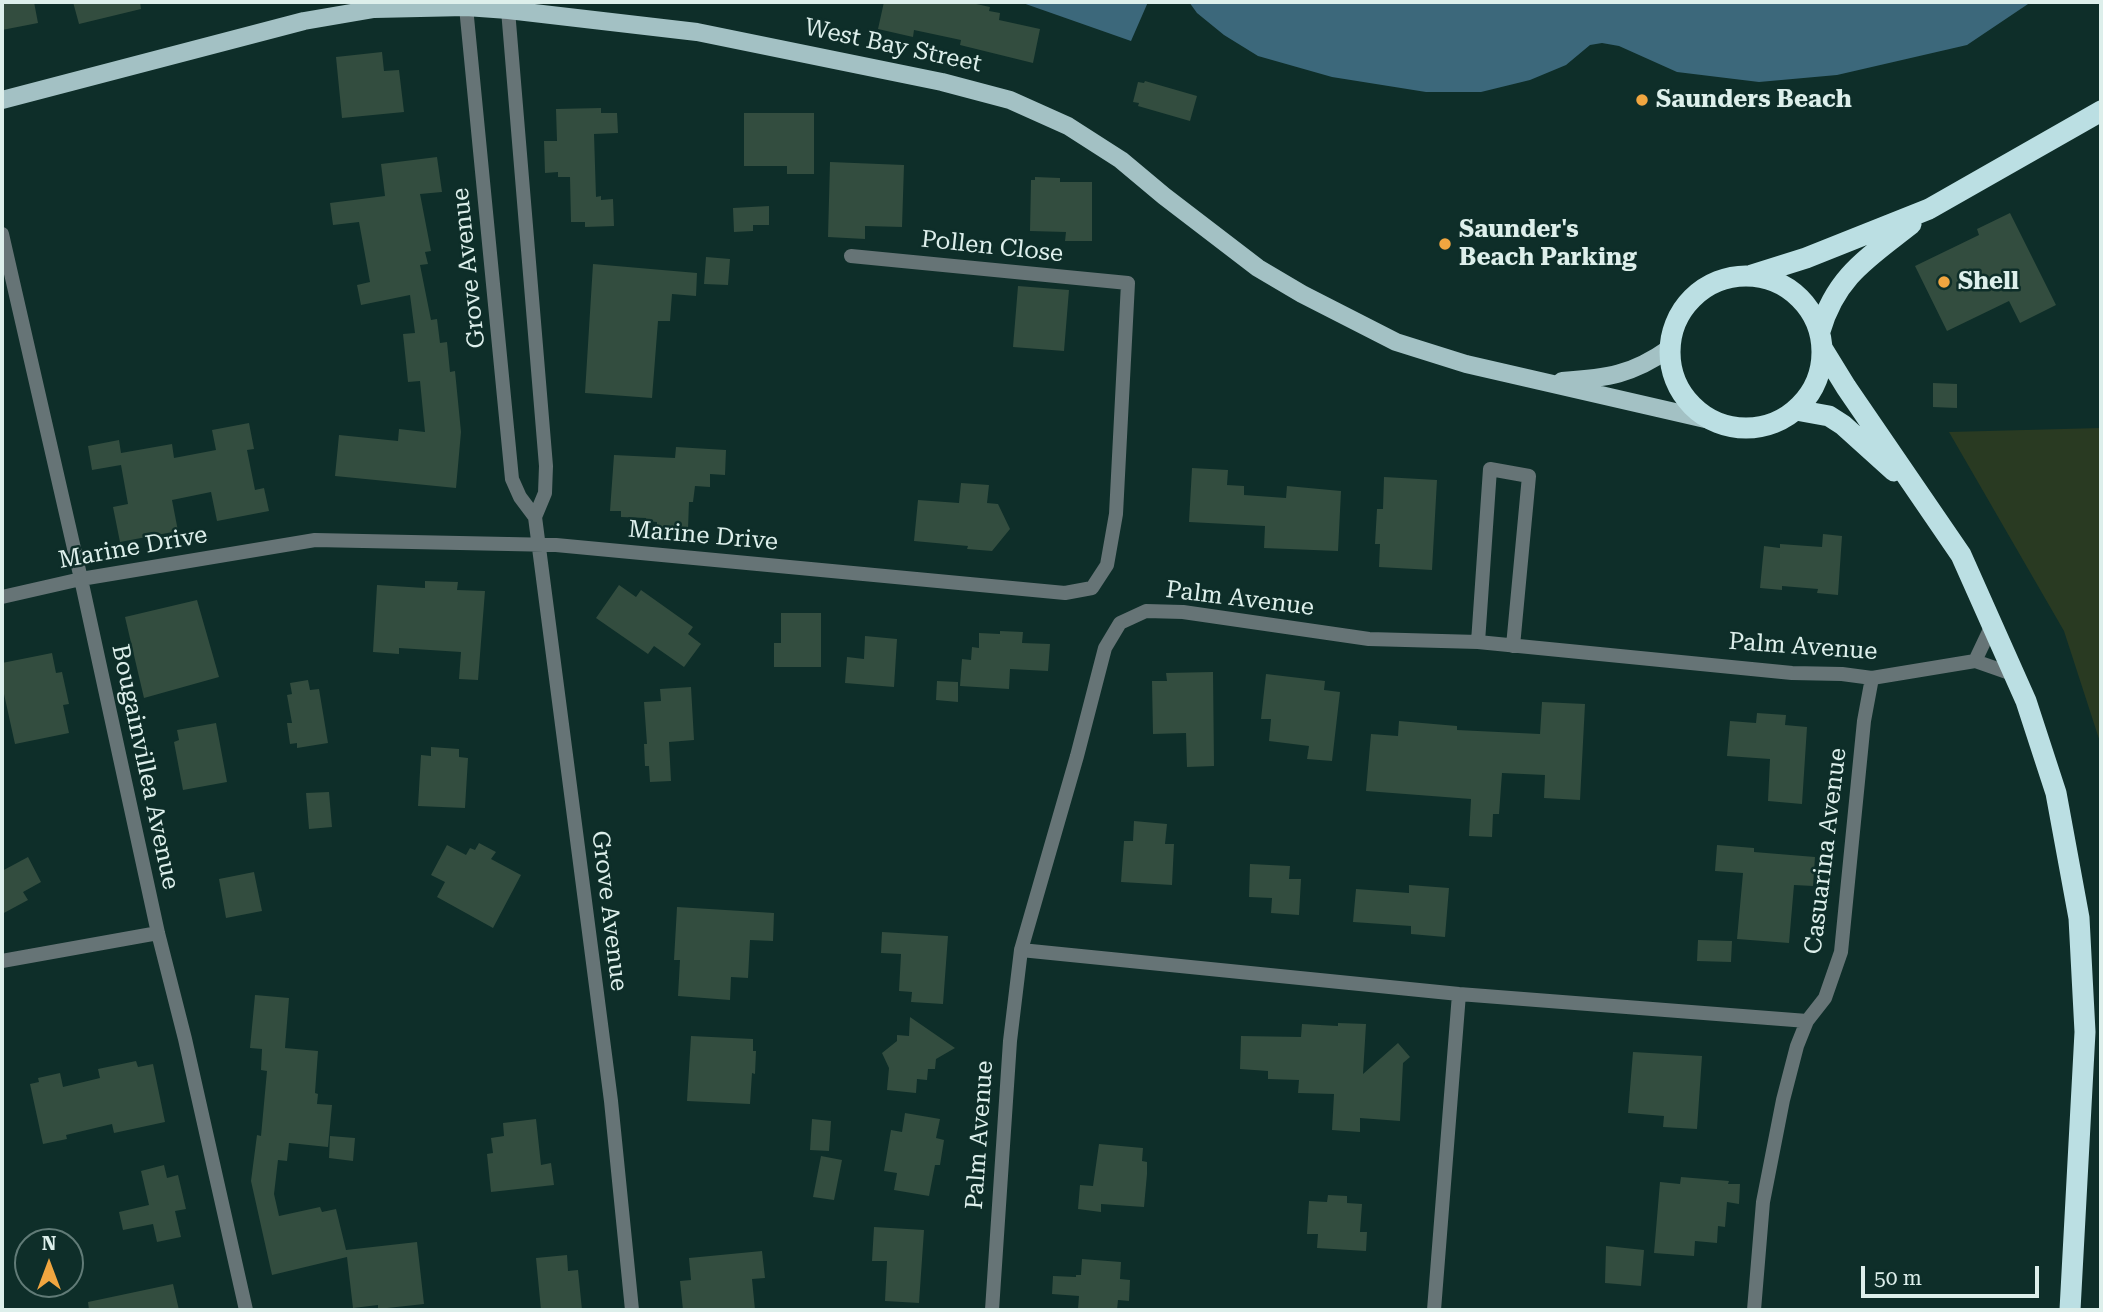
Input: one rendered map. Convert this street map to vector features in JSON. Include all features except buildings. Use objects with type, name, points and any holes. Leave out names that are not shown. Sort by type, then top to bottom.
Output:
[{"type":"highway","name":"West Bay Street","points":[[1929,209],[1856,268],[1839,286],[1827,307],[1821,339],[1819,375],[1806,400],[1796,410],[1782,419],[1757,427],[1731,426],[1714,421],[1686,399],[1674,374],[1670,348],[1680,313],[1699,292],[1725,279],[1750,276],[1806,258],[1929,209],[2101,111]]},
{"type":"highway","points":[[1750,276],[1765,278],[1793,292],[1805,303],[1846,387],[1961,555],[2015,675],[2056,793],[2079,918],[2085,1032],[2070,1310]]},
{"type":"highway","points":[[1796,410],[1829,416],[1843,425],[1929,507]]},
{"type":"main road","name":"West Bay Street","points":[[2,100],[303,21],[374,9],[466,7],[697,32],[943,82],[1010,100],[1068,126],[1121,160],[1258,268],[1396,342],[1466,364],[1714,421]]},
{"type":"main road","name":"West Bay Street","points":[[1541,382],[1600,378],[1633,371],[1670,348]]},
{"type":"street","name":"Grove Avenue","points":[[466,7],[512,479],[520,497],[535,517],[611,1101],[632,1310]]},
{"type":"street","name":"Grove Avenue","points":[[508,10],[546,466],[545,493],[535,517]]},
{"type":"street","name":"Bougainvillea Avenue","points":[[2,234],[158,933],[185,1039],[246,1310]]},
{"type":"street","name":"Pollen Close","points":[[851,256],[1128,283]]},
{"type":"street","name":"Marine Drive","points":[[2,597],[81,579],[315,540],[570,546],[1065,593],[1093,588],[1107,565],[1116,514],[1128,283]]},
{"type":"street","points":[[1478,642],[1490,469],[1529,476],[1513,646]]},
{"type":"street","name":"Palm Avenue","points":[[992,1310],[1009,1054],[1021,950],[1105,648],[1120,623],[1146,611],[1183,612],[1369,639],[1478,642],[1792,673],[1842,674],[1872,678],[1975,662],[2015,675]]},
{"type":"street","points":[[1975,662],[1993,623]]},
{"type":"street","name":"Casuarina Avenue","points":[[1754,1310],[1763,1202],[1794,1056],[1807,1021],[1825,998],[1841,952],[1864,721],[1872,678]]},
{"type":"street","points":[[2,961],[158,933]]},
{"type":"street","points":[[1021,950],[1459,994],[1807,1021]]},
{"type":"street","points":[[1434,1310],[1459,994]]},
{"type":"green space","points":[[2101,428],[2101,745],[2064,631],[1949,432]]},
{"type":"water","points":[[1020,2],[1148,2],[1131,41]]},
{"type":"water","points":[[1189,2],[2031,2],[1967,45],[1837,75],[1759,82],[1677,72],[1619,46],[1602,43],[1590,45],[1566,65],[1530,80],[1481,92],[1426,92],[1332,77],[1258,56],[1224,35],[1197,13]]},
{"type":"place","name":"Saunders Beach","points":[[1642,100]]},
{"type":"place","name":"Saunder's Beach Parking","points":[[1445,244]]},
{"type":"place","name":"Shell","points":[[1944,282]]}]
